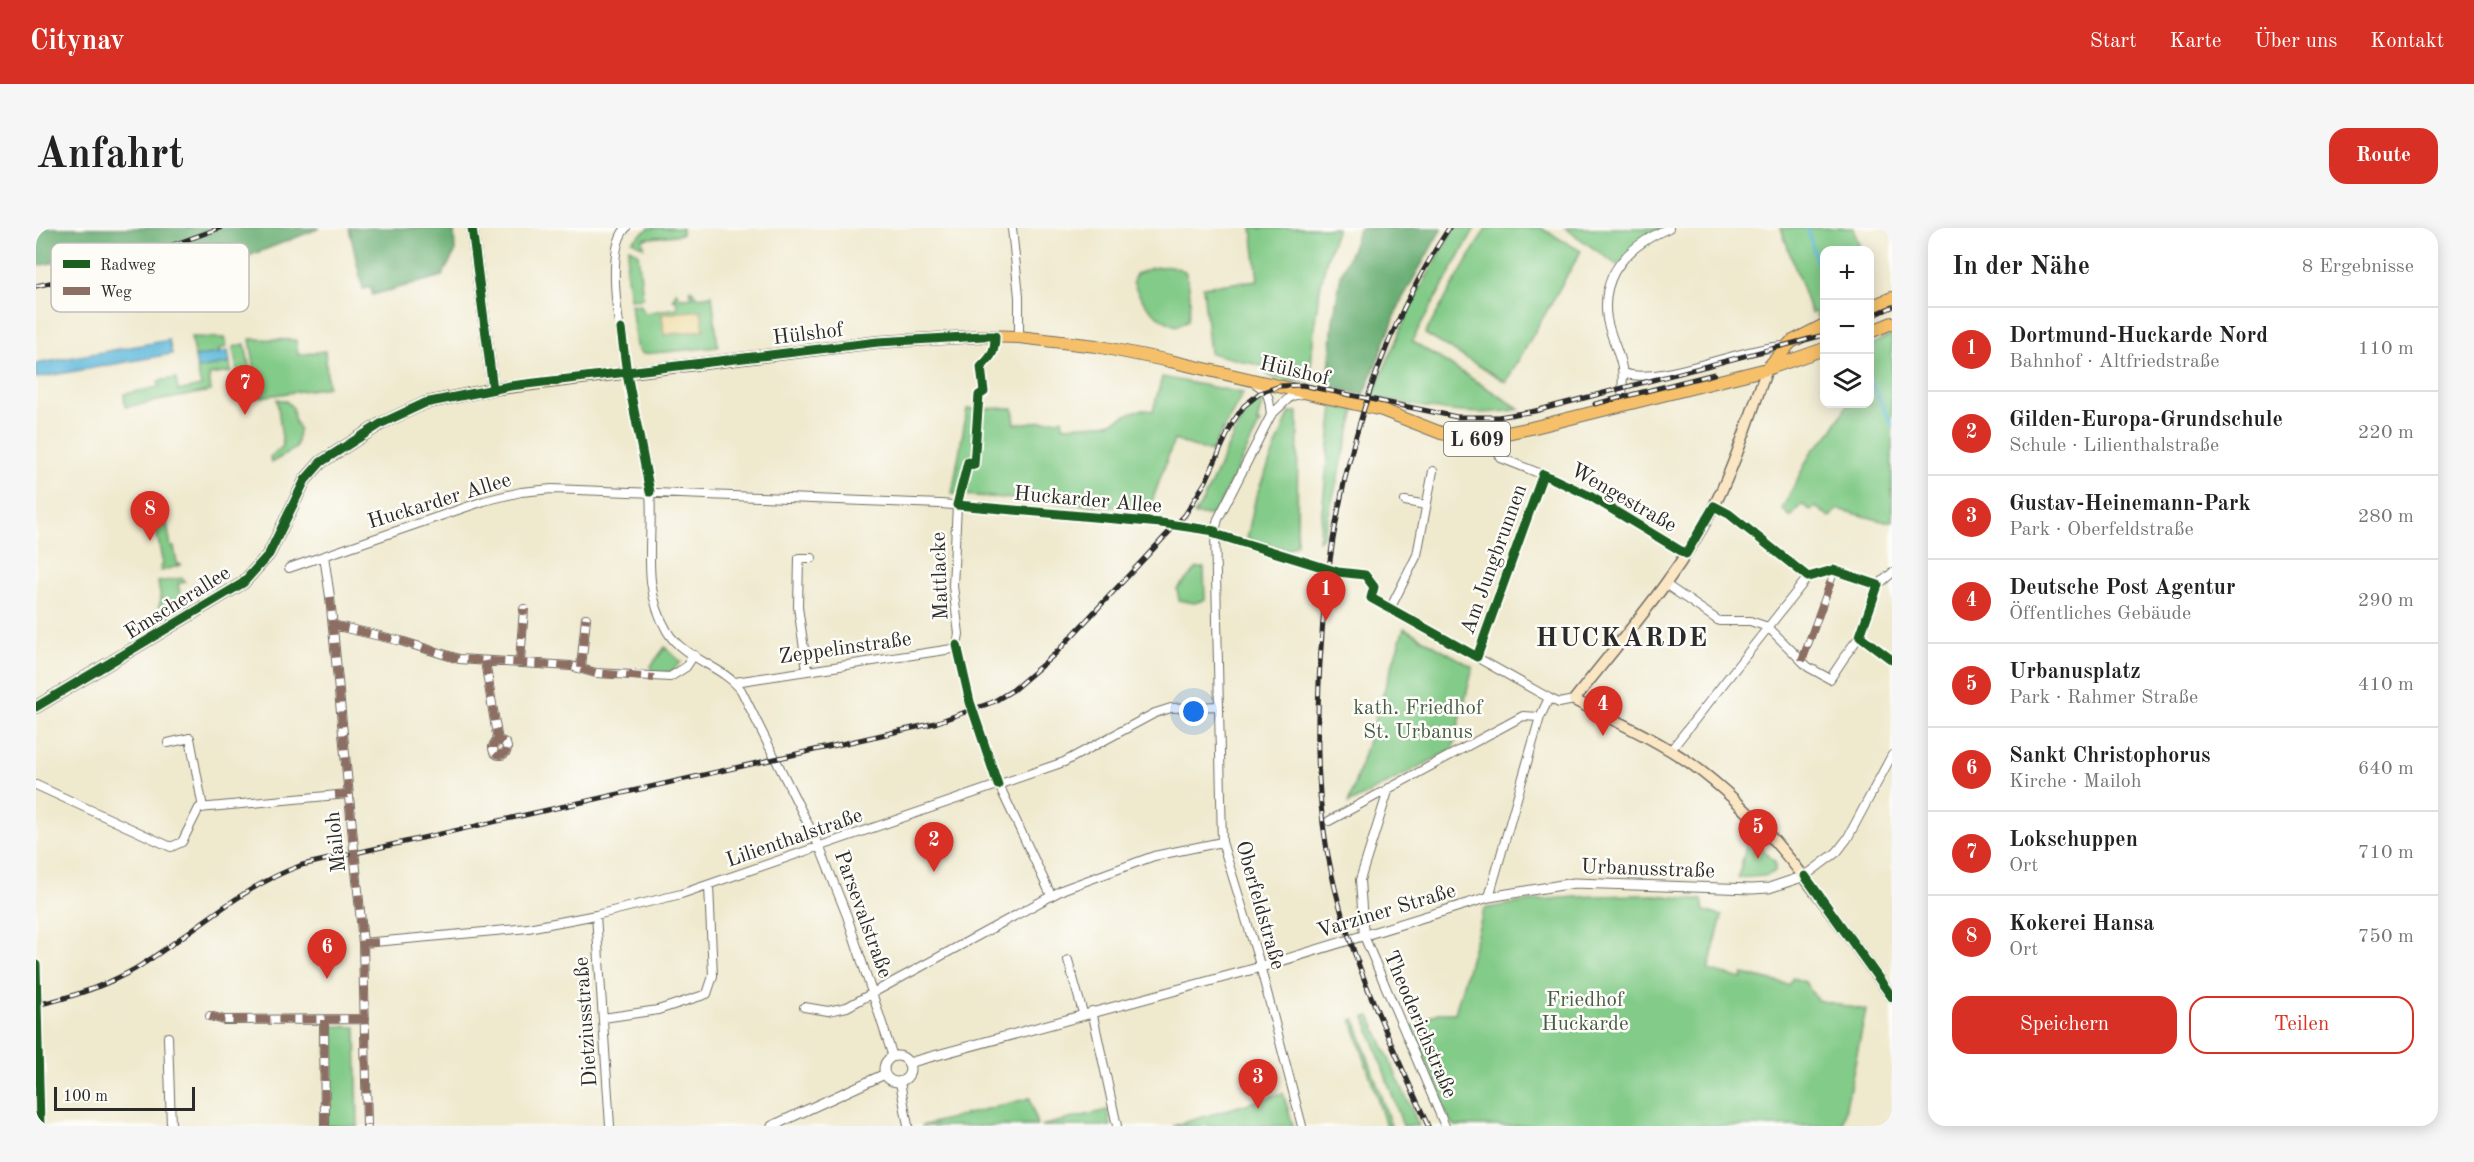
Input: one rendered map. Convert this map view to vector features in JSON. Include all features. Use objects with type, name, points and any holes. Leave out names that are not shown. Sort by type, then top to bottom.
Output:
[{"type":"main road","points":[[472,228],[493,389]]},
{"type":"main road","points":[[1874,305],[1892,298]]},
{"type":"main road","points":[[1874,330],[1892,323]]},
{"type":"main road","points":[[1820,327],[1802,334],[1785,346],[1767,369],[1714,506],[1686,554],[1665,584],[1574,700],[1671,750],[1692,765],[1778,842],[1892,997]]},
{"type":"main road","name":"Hülshof","points":[[627,374],[887,341],[983,336],[1019,337],[1096,346],[1309,393],[1382,410],[1460,438],[1491,437],[1767,369]]},
{"type":"main road","name":"L 609","points":[[1767,369],[1820,350]]},
{"type":"main road","name":"Emscherallee","points":[[36,708],[243,583],[269,554],[305,480],[321,462],[382,423],[417,407],[493,389],[627,374]]},
{"type":"street","name":"Parsevalstraße","points":[[626,228],[618,242],[615,256],[627,374],[650,492],[649,570],[656,605],[671,637],[735,682],[741,690],[820,848],[873,992],[893,1057]]},
{"type":"street","points":[[1012,228],[1019,297],[1019,337]]},
{"type":"street","points":[[1623,405],[1623,373],[1607,318],[1605,301],[1617,265],[1628,251],[1669,228]]},
{"type":"street","points":[[1623,373],[1647,377],[1753,350],[1785,346]]},
{"type":"street","points":[[1251,380],[1267,391],[1271,399],[1270,415]]},
{"type":"street","name":"Oberfeldstraße","points":[[1302,1126],[1261,967],[1222,842],[1215,532],[1218,519],[1270,415],[1291,396],[1309,393]]},
{"type":"street","name":"Wengestraße","points":[[1491,437],[1501,458],[1590,496],[1686,554]]},
{"type":"street","points":[[1390,609],[1416,558],[1433,471]]},
{"type":"street","name":"Am Jungbrunnen","points":[[1477,657],[1543,474]]},
{"type":"street","name":"Huckarder Allee","points":[[289,568],[508,494],[569,489],[957,506],[1161,523],[1215,532],[1232,538]]},
{"type":"street","points":[[1405,501],[1426,505]]},
{"type":"street","name":"Mattlacke","points":[[957,506],[953,573],[959,633],[957,645]]},
{"type":"street","points":[[1714,506],[1808,577]]},
{"type":"street","name":"Mailoh","points":[[324,556],[333,625],[363,943],[367,1126]]},
{"type":"street","points":[[807,670],[798,583],[800,558],[812,558]]},
{"type":"street","points":[[1802,661],[1835,570]]},
{"type":"street","points":[[1671,750],[1808,577],[1835,570],[1878,585]]},
{"type":"street","points":[[1665,584],[1719,621],[1750,621],[1768,627],[1808,667],[1830,679],[1860,636],[1878,585],[1892,573]]},
{"type":"street","points":[[1371,598],[1549,698],[1559,703],[1574,700]]},
{"type":"street","points":[[520,661],[524,609]]},
{"type":"street","points":[[581,668],[586,618]]},
{"type":"street","points":[[333,625],[418,645],[437,654],[484,661],[492,659],[520,661],[581,668],[597,673],[670,677],[679,673],[694,655]]},
{"type":"street","points":[[1860,636],[1892,660]]},
{"type":"street","name":"Zeppelinstraße","points":[[735,682],[945,652],[957,645]]},
{"type":"street","points":[[484,661],[498,741]]},
{"type":"street","name":"Varziner Straße","points":[[908,1063],[1088,1012],[1261,967],[1489,897],[1540,717],[1549,698]]},
{"type":"street","name":"Lilienthalstraße","points":[[363,943],[528,928],[596,915],[708,886],[1064,762],[1155,713],[1171,708],[1219,706]]},
{"type":"street","points":[[1329,821],[1523,716],[1540,717]]},
{"type":"street","points":[[168,742],[190,738],[203,808]]},
{"type":"street","points":[[1805,876],[1837,852],[1847,840],[1892,755]]},
{"type":"street","points":[[36,785],[171,847],[182,842],[199,808],[348,794]]},
{"type":"street","points":[[999,785],[1051,895]]},
{"type":"street","name":"Theoderichstraße","points":[[1389,788],[1360,880],[1364,936],[1445,1126]]},
{"type":"street","points":[[804,1007],[838,1011],[1051,895],[1154,856],[1222,842]]},
{"type":"street","name":"Urbanusstraße","points":[[1489,897],[1574,883],[1769,888],[1805,876]]},
{"type":"street","points":[[603,1018],[658,1011],[707,994],[713,976],[708,886]]},
{"type":"street","name":"Dietziusstraße","points":[[596,915],[610,1126]]},
{"type":"street","points":[[1068,960],[1088,1012],[1117,1126]]},
{"type":"street","points":[[36,965],[40,1126]]},
{"type":"street","points":[[210,1016],[224,1020],[365,1018]]},
{"type":"street","points":[[324,1020],[325,1126]]},
{"type":"street","points":[[168,1037],[171,1126]]},
{"type":"street","points":[[893,1057],[902,1057],[908,1063],[909,1075],[900,1082],[890,1080],[885,1074],[885,1065],[893,1057]]},
{"type":"street","points":[[772,1126],[785,1123],[885,1074]]},
{"type":"street","points":[[900,1082],[908,1126]]},
{"type":"green space","points":[[36,228],[320,228],[249,256],[249,243],[51,243],[51,263],[36,266]]},
{"type":"green space","points":[[349,228],[454,228],[455,252],[442,276],[372,295],[371,287],[363,289]]},
{"type":"green space","points":[[649,228],[682,228],[682,234],[643,239],[644,247],[632,241]]},
{"type":"green space","points":[[1252,228],[1337,228],[1325,266],[1318,303],[1310,381],[1284,381],[1270,377],[1262,366],[1210,353],[1203,287],[1258,280]]},
{"type":"green space","points":[[1360,228],[1442,228],[1401,301],[1364,395],[1328,386],[1333,320],[1341,275]]},
{"type":"green space","points":[[1454,228],[1475,228],[1412,341],[1520,409],[1501,412],[1464,412],[1427,408],[1372,397],[1412,303]]},
{"type":"green space","points":[[1486,228],[1541,228],[1581,251],[1506,382],[1425,334]]},
{"type":"green space","points":[[1565,228],[1669,228],[1617,265]]},
{"type":"green space","points":[[1781,228],[1853,228],[1860,246],[1820,246],[1820,317],[1817,318],[1816,312],[1811,313]]},
{"type":"green space","points":[[629,248],[638,253],[643,298],[630,299],[626,269]]},
{"type":"green space","points":[[1171,266],[1185,271],[1189,289],[1188,320],[1177,326],[1150,309],[1140,296],[1133,281],[1136,274],[1151,268]]},
{"type":"green space","points":[[691,289],[697,297],[712,295],[718,347],[642,354],[636,346],[631,304],[639,305],[645,313],[677,308],[676,299],[673,300],[676,292],[681,298],[693,297],[689,291]]},
{"type":"green space","points":[[1892,335],[1892,521],[1882,521],[1838,509],[1830,517],[1815,507],[1811,511],[1802,504],[1791,517],[1782,509],[1812,451],[1829,435],[1846,408],[1874,408],[1874,343]]},
{"type":"green space","points":[[191,337],[224,338],[227,347],[219,349],[219,353],[195,357]]},
{"type":"green space","points":[[250,339],[296,340],[298,355],[325,351],[328,387],[254,398],[254,391],[258,390]]},
{"type":"green space","points":[[245,344],[251,375],[238,377],[233,347]]},
{"type":"green space","points":[[230,363],[231,372],[209,375],[211,391],[125,407],[124,394],[159,387],[158,381],[176,378],[178,391],[201,386],[197,369]]},
{"type":"green space","points":[[1162,377],[1243,393],[1211,452],[1174,440],[1149,510],[952,494],[967,409],[1013,408],[1015,424],[1062,419],[1063,426],[1108,423],[1139,410],[1153,411]]},
{"type":"green space","points":[[1260,398],[1262,404],[1257,422],[1260,423],[1218,508],[1211,515],[1194,515],[1210,487],[1233,435],[1251,407]]},
{"type":"green space","points":[[277,399],[286,401],[293,408],[294,420],[299,429],[296,448],[271,463],[270,457],[283,446]]},
{"type":"green space","points":[[1333,406],[1355,410],[1323,537],[1319,541]]},
{"type":"green space","points":[[1290,412],[1298,412],[1297,544],[1288,549],[1247,539],[1256,496]]},
{"type":"green space","points":[[166,517],[171,547],[174,547],[177,563],[181,565],[161,571],[160,566],[163,565],[154,519]]},
{"type":"green space","points":[[1197,568],[1204,568],[1205,600],[1194,603],[1179,600],[1177,589]]},
{"type":"green space","points":[[182,578],[185,582],[178,584],[181,599],[188,598],[188,602],[162,617],[158,610],[161,600],[158,582]]},
{"type":"green space","name":"kath. Friedhof St. Urbanus","points":[[1404,628],[1473,667],[1453,749],[1348,804]]},
{"type":"green space","points":[[665,647],[681,662],[671,672],[652,674],[651,666]]},
{"type":"green space","points":[[1749,835],[1775,862],[1775,872],[1764,876],[1738,878]]},
{"type":"green space","name":"Friedhof Huckarde","points":[[1655,895],[1702,900],[1704,911],[1722,916],[1708,970],[1742,979],[1743,974],[1789,985],[1792,978],[1805,982],[1817,1000],[1866,1010],[1842,1126],[1455,1126],[1449,1119],[1441,1099],[1442,1095],[1410,1028],[1437,1013],[1455,1013],[1484,909],[1569,898]]},
{"type":"green space","points":[[1370,1016],[1419,1126],[1403,1126],[1365,1017]]},
{"type":"green space","points":[[1355,1019],[1391,1126],[1386,1126],[1352,1020]]},
{"type":"green space","points":[[329,1026],[356,1027],[358,1126],[327,1126],[327,1028]]},
{"type":"green space","points":[[1283,1093],[1293,1126],[1173,1126]]},
{"type":"green space","points":[[1030,1098],[1037,1126],[921,1126]]},
{"type":"green space","points":[[1108,1110],[1111,1126],[1040,1126]]},
{"type":"sand","points":[[701,310],[704,330],[664,335],[662,314]]},
{"type":"water","points":[[169,340],[172,354],[36,378],[36,364]]},
{"type":"water","points":[[228,351],[230,363],[197,369],[195,357]]},
{"type":"waterway","points":[[1807,228],[1820,272]]},
{"type":"waterway","points":[[1874,387],[1892,425]]},
{"type":"railway","points":[[178,243],[220,228]]},
{"type":"railway","points":[[1428,1126],[1361,971],[1340,908],[1327,849],[1320,796],[1318,716],[1324,606],[1342,492],[1356,437],[1373,382],[1394,329],[1419,278],[1449,228]]},
{"type":"railway","points":[[36,286],[51,283]]},
{"type":"railway","points":[[1874,315],[1892,307]]},
{"type":"railway","points":[[36,1005],[87,991],[135,969],[236,899],[257,886],[302,865],[935,723],[993,702],[1013,690],[1055,654],[1185,515],[1206,481],[1233,422],[1244,406],[1260,393],[1280,386],[1302,385],[1457,417],[1498,417],[1535,411],[1820,336]]},
{"type":"railway","points":[[1595,404],[1714,374]]},
{"type":"marked path","points":[[1802,661],[1835,570]]},
{"type":"marked path","points":[[330,597],[363,943],[367,1126]]},
{"type":"marked path","points":[[520,661],[524,609]]},
{"type":"marked path","points":[[581,668],[586,618]]},
{"type":"marked path","points":[[333,625],[401,641],[459,659],[571,666],[596,673],[654,678]]},
{"type":"marked path","points":[[485,661],[498,741]]},
{"type":"marked path","points":[[500,741],[505,743],[507,748],[505,753],[500,755],[495,753],[493,748],[495,743],[500,741]]},
{"type":"marked path","points":[[335,795],[348,794]]},
{"type":"marked path","points":[[363,943],[380,942]]},
{"type":"marked path","points":[[210,1016],[224,1020],[365,1019]]},
{"type":"marked path","points":[[324,1020],[325,1126]]},
{"type":"cycle path","points":[[472,228],[493,389]]},
{"type":"cycle path","points":[[621,329],[627,374],[650,492]]},
{"type":"cycle path","points":[[36,707],[243,583],[269,554],[305,480],[321,462],[382,423],[425,403],[510,386],[878,342],[983,336],[995,336],[994,346],[990,357],[981,367],[984,392],[979,395],[974,465],[968,462],[957,505],[1161,523],[1215,531],[1215,534],[1338,572],[1365,575],[1374,587],[1371,598],[1477,657],[1543,474],[1590,496],[1686,554],[1714,506],[1729,514],[1808,577],[1833,570],[1878,585],[1860,636],[1892,660]]},
{"type":"cycle path","points":[[957,645],[970,702],[998,785]]},
{"type":"cycle path","points":[[1805,876],[1892,997]]},
{"type":"cycle path","points":[[36,965],[40,1126]]},
{"type":"place","name":"Lokschuppen","points":[[245,415]]},
{"type":"place","name":"Kokerei Hansa","points":[[150,541]]},
{"type":"place","name":"Dortmund-Huckarde Nord","points":[[1326,621]]},
{"type":"place","name":"Deutsche Post Agentur","points":[[1603,736]]},
{"type":"place","name":"Urbanusplatz","points":[[1758,859]]},
{"type":"place","name":"Gilden-Europa-Grundschule","points":[[934,872]]},
{"type":"place","name":"Sankt Christophorus","points":[[327,979]]},
{"type":"place","name":"Gustav-Heinemann-Park","points":[[1258,1109]]},
{"type":"district","name":"HUCKARDE","points":[[1622,637]]}]
